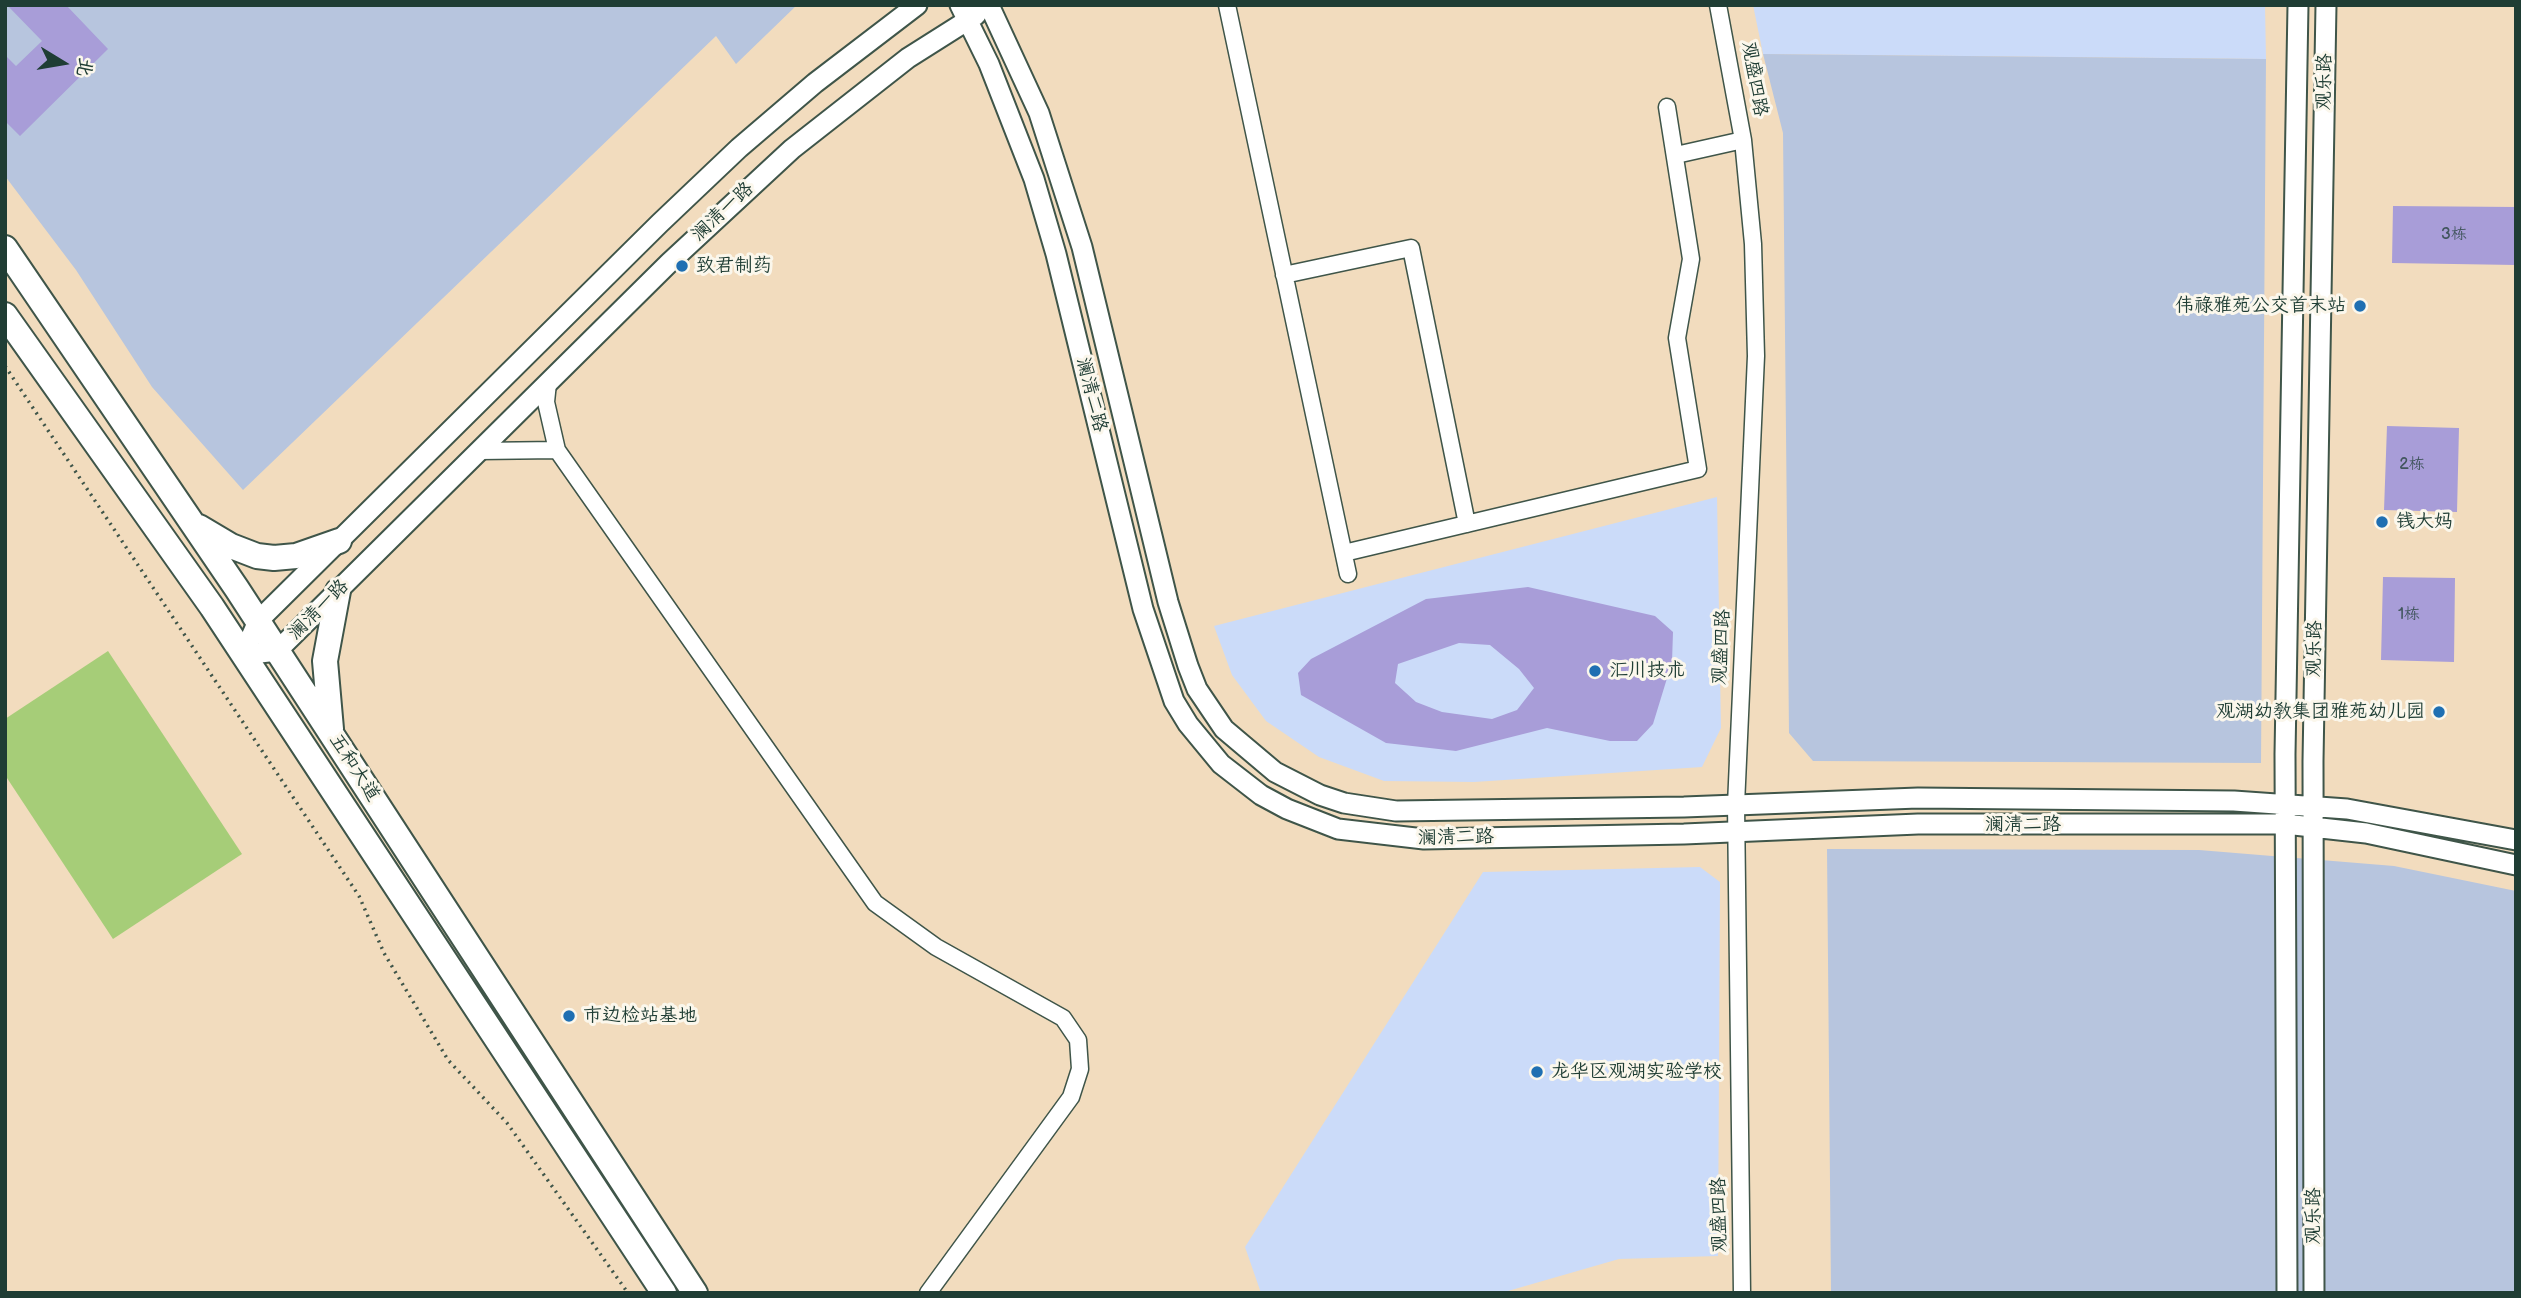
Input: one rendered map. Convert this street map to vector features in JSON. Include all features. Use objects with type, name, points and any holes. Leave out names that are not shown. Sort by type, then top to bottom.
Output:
[{"type":"main road","name":"五和大道","points":[[5,248],[258,621],[695,1293]]},
{"type":"main road","name":"五和大道","points":[[5,315],[243,655],[664,1293]]},
{"type":"main road","points":[[193,524],[257,556],[274,558],[296,556],[339,541]]},
{"type":"main road","points":[[331,733],[325,661],[338,592]]},
{"type":"street","name":"澜清一路","points":[[243,655],[258,621],[739,148],[815,83],[917,5]]},
{"type":"street","points":[[1227,5],[1348,574]]},
{"type":"street","name":"观盛四路","points":[[1718,5],[1743,140],[1753,244],[1756,356],[1736,805],[1742,1293]]},
{"type":"street","name":"观乐路","points":[[2287,1293],[2285,803],[2298,5]]},
{"type":"street","name":"观乐路","points":[[2314,1293],[2313,805],[2326,5]]},
{"type":"street","name":"澜清一路","points":[[243,655],[277,651],[731,203],[792,149],[964,13],[990,6]]},
{"type":"street","name":"澜清二路","points":[[990,6],[1039,113],[1067,196],[1168,602],[1188,666],[1209,709],[1239,745],[1275,772],[1344,803],[1371,809],[1424,812],[1918,798],[2285,803],[2313,805],[2516,840]]},
{"type":"street","name":"澜清二路","points":[[964,13],[1014,123],[1053,241],[1143,609],[1163,675],[1188,724],[1221,764],[1251,788],[1287,809],[1338,829],[1366,835],[1424,839],[1737,832],[1918,824],[2286,824],[2366,833],[2516,865]]},
{"type":"street","points":[[1344,553],[1698,469],[1677,338],[1690,259],[1667,107]]},
{"type":"street","points":[[1676,155],[1743,140]]},
{"type":"street","points":[[1284,275],[1411,248],[1467,524]]},
{"type":"street","points":[[548,383],[546,402],[557,450],[875,903],[936,947],[1063,1018],[1078,1040],[1080,1069],[1071,1097],[928,1293]]},
{"type":"street","points":[[480,451],[557,450]]},
{"type":"path","points":[[5,366],[359,896],[384,953],[448,1060],[507,1123],[628,1293]]},
{"type":"shaded area","points":[[5,5],[797,5],[736,64],[716,36],[243,490],[152,387],[76,270],[5,176]]},
{"type":"shaded area","points":[[1753,5],[2265,5],[2266,59],[1763,54]]},
{"type":"shaded area","points":[[1763,54],[2266,59],[2261,763],[1813,761],[1789,733],[1783,133]]},
{"type":"shaded area","points":[[1717,497],[1721,728],[1702,767],[1474,782],[1384,781],[1319,757],[1266,721],[1232,675],[1214,626]]},
{"type":"shaded area","points":[[1827,849],[2199,850],[2394,866],[2516,891],[2516,1293],[1831,1293]]},
{"type":"shaded area","name":"龙华区观湖实验学校","points":[[1700,867],[1720,882],[1718,1256],[1619,1259],[1501,1293],[1261,1293],[1245,1247],[1483,872]]},
{"type":"green space","points":[[108,651],[242,854],[113,939],[5,775],[5,719]]},
{"type":"building","points":[[7,5],[66,5],[108,49],[20,136],[5,121],[5,55],[16,66],[42,41]]},
{"type":"building","points":[[2393,206],[2516,207],[2516,265],[2392,263]]},
{"type":"building","points":[[2387,426],[2459,428],[2457,512],[2384,510]]},
{"type":"building","points":[[2383,577],[2455,578],[2454,662],[2381,660]]},
{"type":"building","name":"汇川技术","points":[[1528,587],[1655,616],[1673,632],[1672,662],[1653,724],[1637,741],[1610,741],[1547,728],[1456,751],[1386,743],[1301,695],[1298,673],[1311,659],[1426,599]],"holes":[[[1459,643],[1490,645],[1519,669],[1534,688],[1517,710],[1492,719],[1442,712],[1416,702],[1395,683],[1398,664]]]},
{"type":"place","name":"致君制药","points":[[682,266]]},
{"type":"place","name":"伟禄雅苑公交首末站","points":[[2360,306]]},
{"type":"place","name":"钱大妈","points":[[2382,522]]},
{"type":"place","name":"汇川技术","points":[[1595,671]]},
{"type":"place","name":"观湖幼教集团雅苑幼儿园","points":[[2439,712]]},
{"type":"place","name":"市边检站基地","points":[[569,1016]]},
{"type":"place","name":"龙华区观湖实验学校","points":[[1537,1072]]}]
